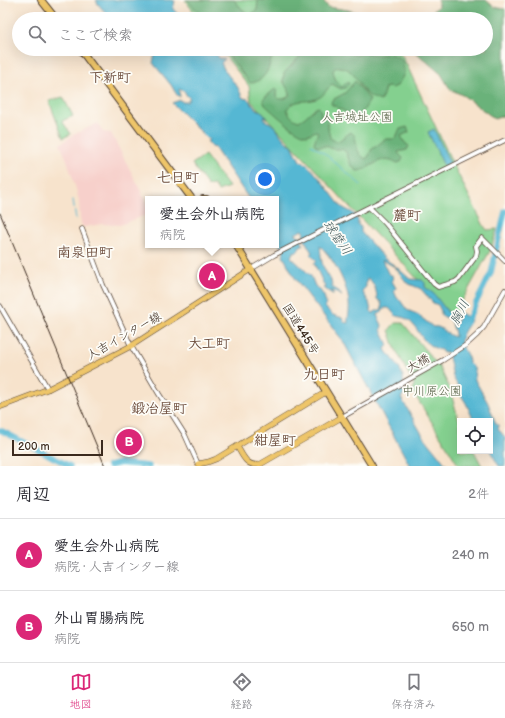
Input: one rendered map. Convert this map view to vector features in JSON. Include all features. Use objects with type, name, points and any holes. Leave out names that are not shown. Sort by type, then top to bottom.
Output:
[{"type":"highway","points":[[41,0],[50,12]]},
{"type":"highway","points":[[85,56],[190,196]]},
{"type":"highway","name":"国道445号","points":[[238,248],[372,466]]},
{"type":"main road","name":"人吉インター線","points":[[0,407],[48,389],[131,346],[251,269]]},
{"type":"main road","points":[[198,465],[216,459],[326,392]]},
{"type":"main road","points":[[237,446],[246,462],[253,466],[260,465],[342,417]]},
{"type":"street","points":[[251,269],[364,209],[505,140]]},
{"type":"street","points":[[369,207],[385,223],[438,287],[455,282],[459,279],[476,256],[476,246],[482,238],[505,261]]},
{"type":"street","points":[[82,229],[103,285],[131,346],[185,435],[198,465]]},
{"type":"street","name":"大橋","points":[[342,417],[443,360],[466,345],[484,327],[505,290]]},
{"type":"street","points":[[0,306],[48,389]]},
{"type":"shaded area","points":[[98,123],[103,132],[111,133],[140,189],[145,202],[145,215],[120,225],[102,224],[82,226],[79,200],[67,160],[60,144],[75,134]]},
{"type":"green space","points":[[185,0],[264,0],[266,12],[194,12]]},
{"type":"green space","points":[[187,0],[234,0],[246,12],[198,12]]},
{"type":"green space","points":[[258,0],[323,0],[328,7],[355,12],[254,12],[257,10]]},
{"type":"green space","points":[[438,0],[486,0],[494,7],[505,9],[505,115],[495,119],[464,96],[450,89],[441,74],[420,56],[493,56],[493,12],[432,12],[438,7]]},
{"type":"green space","name":"人吉城址公園","points":[[225,56],[402,56],[484,226],[487,230],[497,229],[491,249],[457,310],[450,314],[251,101],[249,86]]},
{"type":"green space","points":[[229,56],[272,56],[267,71],[261,79],[250,83]]},
{"type":"green space","points":[[300,56],[396,56],[400,58],[403,62],[404,74],[397,86],[385,88],[381,101],[367,94],[351,72],[343,67],[337,67],[333,70],[335,77],[342,87],[348,82],[349,84],[345,88],[341,89],[332,84],[319,98],[293,103],[287,109],[295,120],[299,121],[315,108],[319,107],[321,117],[325,116],[329,118],[327,123],[330,138],[337,142],[351,132],[355,136],[360,155],[366,159],[371,150],[386,139],[395,139],[400,129],[407,127],[409,132],[401,136],[405,143],[409,146],[407,150],[398,152],[403,158],[401,162],[397,163],[387,159],[382,160],[366,169],[357,171],[351,165],[346,152],[342,149],[333,149],[326,146],[317,147],[314,143],[318,132],[316,131],[307,135],[303,134],[285,123],[265,105],[263,99],[275,89],[277,90],[277,98],[283,99],[289,96],[290,93],[283,81],[284,73]]},
{"type":"green space","points":[[355,81],[370,100],[358,119],[331,104],[332,100],[345,93]]},
{"type":"green space","points":[[63,97],[73,116],[62,121],[71,134],[63,138],[49,101]]},
{"type":"green space","points":[[205,155],[229,187],[218,191],[214,185],[208,186],[192,164]]},
{"type":"green space","name":"中川原公園","points":[[395,323],[403,323],[440,368],[449,387],[458,418],[457,418],[457,454],[476,454],[482,466],[459,466],[413,392],[414,384],[395,348],[389,330]]},
{"type":"water","points":[[96,0],[171,0],[175,1],[173,9],[176,12],[105,12]]},
{"type":"water","name":"球磨川","points":[[155,56],[218,56],[220,59],[225,59],[221,63],[237,86],[243,98],[248,99],[255,108],[267,117],[264,117],[266,121],[274,126],[285,140],[292,145],[300,161],[305,163],[316,174],[341,206],[352,212],[358,220],[358,225],[361,227],[361,232],[385,259],[394,265],[410,279],[422,280],[425,283],[425,287],[434,294],[450,315],[453,324],[457,323],[459,313],[471,320],[463,334],[461,343],[468,357],[469,363],[474,368],[475,380],[488,403],[496,424],[499,426],[498,429],[505,437],[505,466],[499,466],[492,454],[493,418],[473,418],[453,377],[448,352],[443,353],[441,350],[433,347],[422,337],[410,321],[396,316],[389,308],[384,308],[381,313],[377,315],[382,325],[381,330],[388,345],[385,349],[403,376],[404,394],[401,398],[422,434],[447,466],[410,466],[343,341],[295,278],[283,256],[284,253],[282,247],[279,244],[279,196],[247,196],[214,147],[213,148],[207,141],[209,140],[172,103],[180,100],[187,102],[190,98],[185,92],[179,89],[180,97],[177,95],[153,63]],"holes":[[[302,230],[304,231],[303,237],[312,253],[310,254],[317,261],[314,263],[325,287],[323,288],[334,295],[331,290],[342,296],[332,287],[331,280],[324,269],[320,246],[331,259],[341,276],[345,285],[349,303],[348,323],[344,322],[343,318],[333,315],[325,307],[326,303],[324,296],[315,286],[311,276],[291,257],[293,252],[298,251],[300,246],[303,245],[301,237],[295,234]],[[382,260],[395,267],[407,283],[421,289],[433,303],[438,305],[441,311],[441,316],[449,318],[454,329],[455,337],[439,327],[433,327],[417,314],[407,310],[397,298],[394,291],[396,288],[392,281],[393,276],[388,273]],[[367,278],[376,290],[377,299],[381,302],[382,309],[374,312],[374,314],[371,311],[369,302],[362,291],[366,287]]]},
{"type":"water","points":[[434,129],[450,163],[444,166],[428,132]]},
{"type":"waterway","points":[[311,145],[323,152],[361,185]]},
{"type":"waterway","points":[[73,200],[76,219]]},
{"type":"waterway","name":"胸川","points":[[466,323],[491,273],[505,211]]},
{"type":"waterway","points":[[0,430],[70,466]]},
{"type":"waterway","points":[[109,466],[120,463],[149,466]]},
{"type":"railway","points":[[0,213],[105,466]]},
{"type":"place","name":"愛生会外山病院","points":[[212,276]]},
{"type":"place","name":"外山胃腸病院","points":[[129,442]]},
{"type":"district","name":"下新町","points":[[110,77]]},
{"type":"district","name":"七日町","points":[[178,177]]},
{"type":"district","name":"麓町","points":[[407,215]]},
{"type":"district","name":"南泉田町","points":[[85,252]]},
{"type":"district","name":"大工町","points":[[209,343]]},
{"type":"district","name":"九日町","points":[[324,374]]},
{"type":"district","name":"鍛冶屋町","points":[[159,408]]},
{"type":"district","name":"紺屋町","points":[[275,440]]}]
